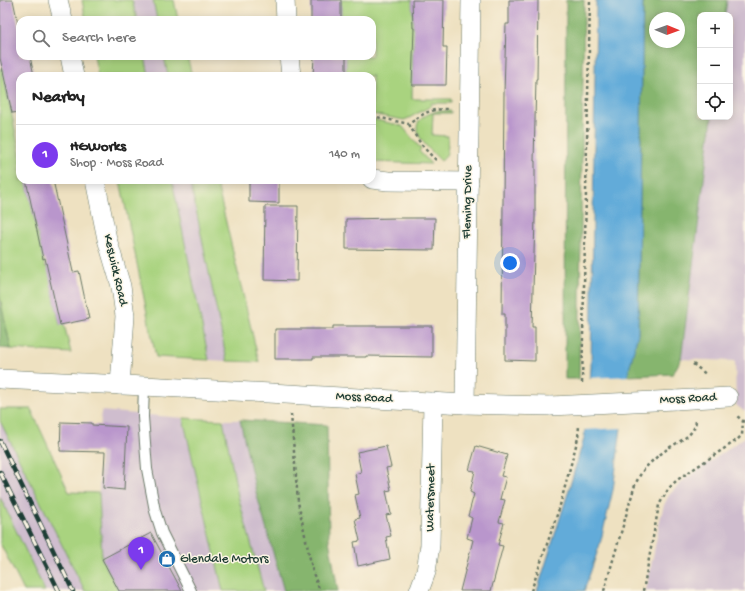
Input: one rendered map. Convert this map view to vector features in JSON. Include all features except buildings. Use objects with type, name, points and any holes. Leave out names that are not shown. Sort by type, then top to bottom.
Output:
[{"type":"street","points":[[58,0],[61,16]]},
{"type":"street","points":[[285,0],[286,16]]},
{"type":"street","name":"Fleming Drive","points":[[465,404],[471,0]]},
{"type":"street","points":[[71,60],[73,72]]},
{"type":"street","points":[[289,60],[291,72]]},
{"type":"street","points":[[376,180],[469,182]]},
{"type":"street","name":"Keswick Road","points":[[96,184],[107,239],[121,286],[125,310],[120,385]]},
{"type":"street","name":"Moss Road","points":[[0,379],[465,404],[551,406],[728,397]]},
{"type":"street","name":"Watersmeet","points":[[419,591],[426,572],[429,552],[433,402]]},
{"type":"lane","points":[[144,386],[143,417],[147,469],[155,511],[162,533],[191,591]]},
{"type":"path","points":[[582,387],[590,0]]},
{"type":"path","points":[[376,117],[409,124],[425,113],[435,109],[449,109]]},
{"type":"path","points":[[409,124],[416,138],[426,151],[441,164]]},
{"type":"path","points":[[693,364],[707,375]]},
{"type":"path","points":[[290,394],[298,502],[313,573],[320,591]]},
{"type":"path","points":[[643,591],[659,505],[669,488],[677,480],[737,440],[742,435],[744,421],[735,414],[729,415],[728,397]]},
{"type":"path","points":[[604,591],[634,488],[645,467],[667,449],[688,436],[696,424],[695,399]]},
{"type":"path","points":[[532,591],[559,509],[578,438],[580,424]]},
{"type":"shaded area","points":[[132,0],[153,0],[156,16],[136,16]]},
{"type":"shaded area","points":[[727,0],[745,0],[745,412],[736,405],[735,361],[681,359],[712,120],[733,120],[733,12],[725,12]]},
{"type":"shaded area","points":[[146,60],[165,60],[167,72],[148,72]]},
{"type":"shaded area","points":[[173,184],[191,184],[227,361],[209,360]]},
{"type":"shaded area","points":[[101,411],[183,418],[223,591],[119,591],[102,559],[99,493]]},
{"type":"shaded area","points":[[223,420],[240,420],[256,492],[284,591],[264,591],[238,496]]},
{"type":"shaded area","points":[[0,421],[85,591],[45,591],[29,559],[0,497]]},
{"type":"shaded area","points":[[745,437],[745,591],[646,591],[661,516],[669,495],[684,480]]},
{"type":"green space","points":[[82,0],[132,0],[136,16],[85,16]]},
{"type":"green space","points":[[153,0],[174,0],[177,16],[156,16]]},
{"type":"green space","points":[[341,0],[412,0],[413,28],[418,28],[413,46],[412,99],[451,99],[451,103],[431,103],[431,106],[404,120],[376,115],[376,72],[346,72],[346,60],[376,60],[376,16],[341,16]]},
{"type":"green space","points":[[566,0],[584,0],[579,379],[565,379]]},
{"type":"green space","points":[[643,0],[727,0],[725,12],[697,12],[697,120],[712,120],[681,359],[673,374],[627,376],[638,334]]},
{"type":"green space","points":[[95,60],[146,60],[148,72],[97,72]]},
{"type":"green space","points":[[165,60],[188,60],[191,72],[167,72]]},
{"type":"green space","points":[[2,68],[16,134],[16,184],[27,184],[45,267],[48,267],[60,325],[64,324],[71,353],[11,349],[0,298],[0,69]]},
{"type":"green space","points":[[437,111],[451,111],[451,113],[433,113],[432,135],[448,136],[447,153],[441,161],[422,141],[418,134],[417,127],[419,121],[426,116]]},
{"type":"green space","points":[[376,120],[402,126],[421,149],[419,151],[431,164],[376,162]]},
{"type":"green space","points":[[121,184],[173,184],[209,360],[156,357]]},
{"type":"green space","points":[[191,184],[217,184],[259,362],[227,361]]},
{"type":"green space","points":[[0,298],[1,304],[11,349],[0,348]]},
{"type":"green space","points":[[0,409],[31,409],[69,492],[99,493],[102,559],[119,591],[85,591],[0,421]]},
{"type":"green space","points":[[183,418],[223,420],[238,496],[264,591],[223,591]]},
{"type":"green space","points":[[240,420],[327,425],[329,540],[338,591],[284,591],[256,492]]},
{"type":"green space","points":[[0,497],[45,591],[24,591],[0,543]]},
{"type":"water","points":[[596,0],[643,0],[638,334],[628,374],[613,490],[600,544],[584,591],[537,591],[584,438],[591,368]]},
{"type":"pier","points":[[630,376],[623,428],[583,430],[588,378]]},
{"type":"railway","points":[[0,441],[73,591]]},
{"type":"railway","points":[[0,472],[59,591]]},
{"type":"place","name":"Glendale Motors","points":[[167,559]]},
{"type":"place","name":"HGWorks","points":[[141,570]]}]
